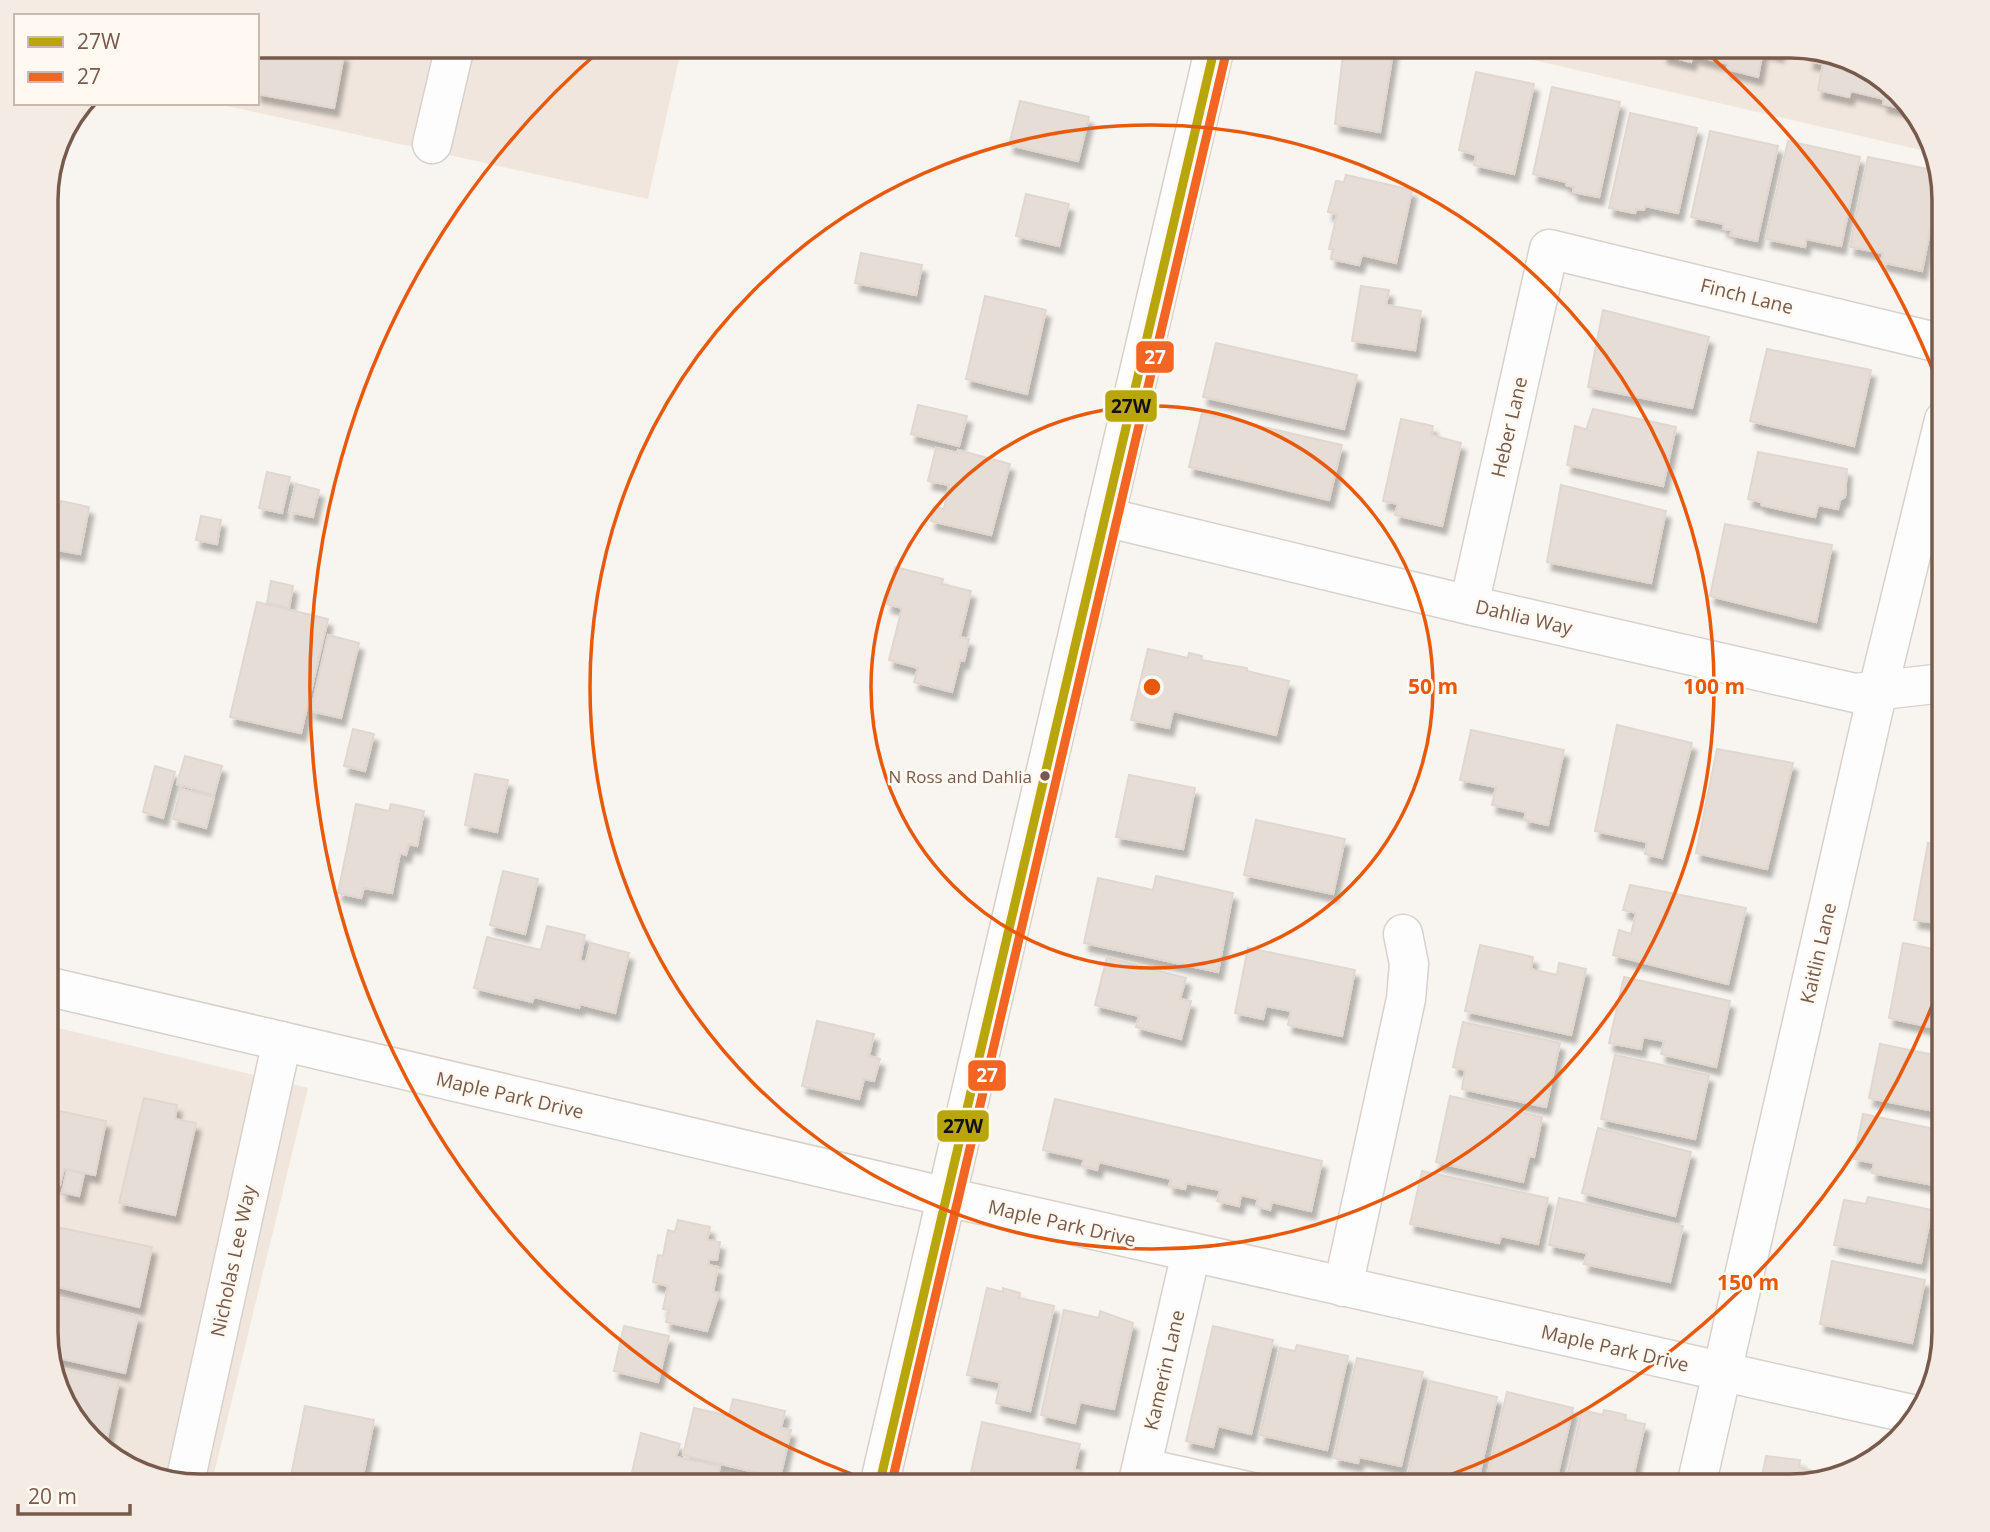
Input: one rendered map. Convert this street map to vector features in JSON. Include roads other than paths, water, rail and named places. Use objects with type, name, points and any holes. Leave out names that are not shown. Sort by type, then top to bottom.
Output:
[{"type":"street","points":[[432,144],[452,58]]},
{"type":"street","points":[[882,1474],[1212,58]]},
{"type":"street","name":"Finch Lane","points":[[1549,249],[1932,341]]},
{"type":"street","name":"Heber Lane","points":[[1469,605],[1549,249]]},
{"type":"street","name":"Kaitlin Lane","points":[[1699,1474],[1878,690],[1932,469]]},
{"type":"street","name":"Dahlia Way","points":[[1105,517],[1469,605],[1855,693],[1932,684]]},
{"type":"street","points":[[1343,1287],[1406,999],[1409,964],[1403,934]]},
{"type":"street","name":"Maple Park Drive","points":[[58,989],[1191,1253],[1907,1413]]},
{"type":"street","name":"Nicholas Lee Way","points":[[187,1474],[282,1041]]},
{"type":"street","name":"Kamerin Lane","points":[[1140,1473],[1191,1253]]},
{"type":"place","name":"N Ross and Dahlia","points":[[1045,776]]}]
